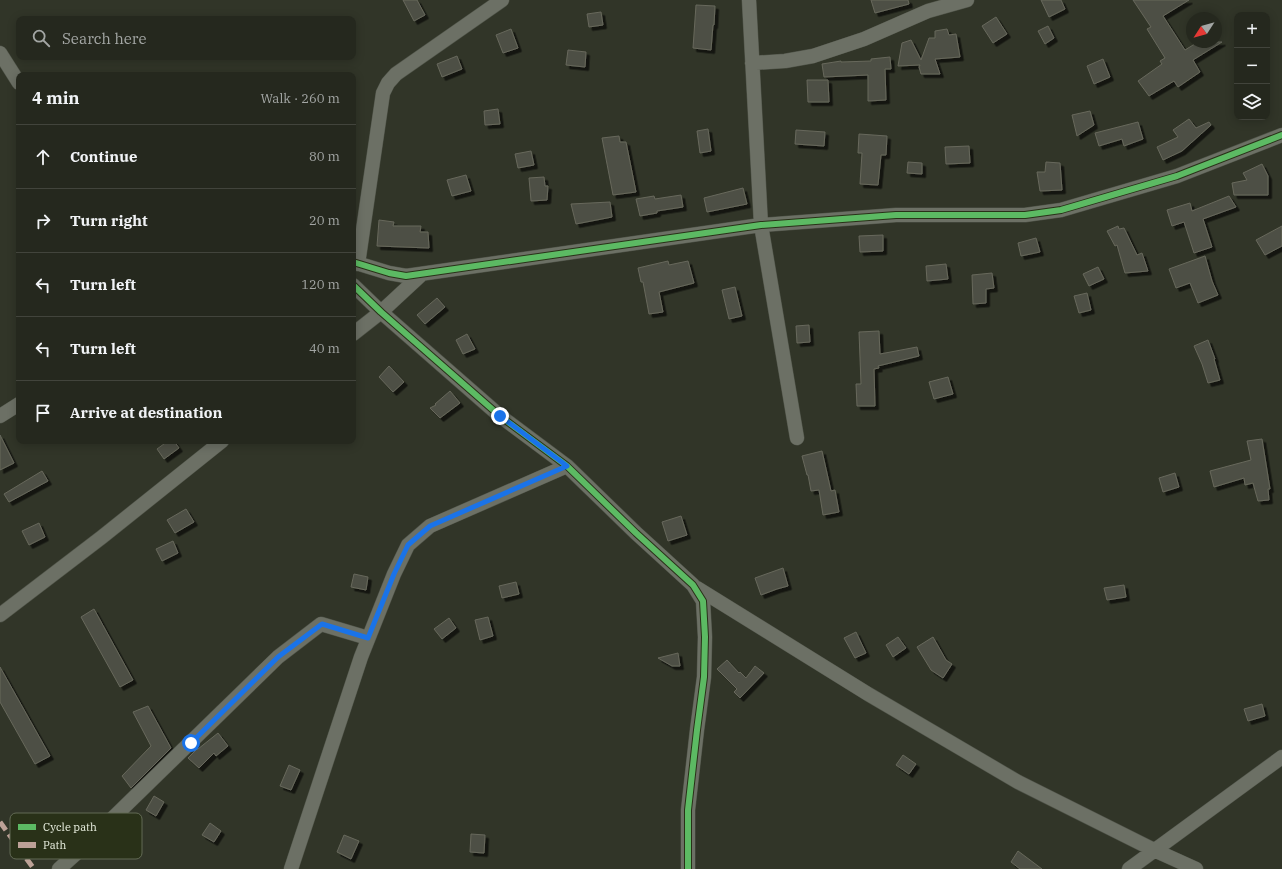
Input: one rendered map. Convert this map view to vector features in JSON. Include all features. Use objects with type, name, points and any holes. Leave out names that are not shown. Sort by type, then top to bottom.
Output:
[{"type":"street","points":[[356,257],[383,93],[388,83],[396,74],[502,0]]},
{"type":"street","points":[[749,0],[761,225],[797,438]]},
{"type":"street","points":[[752,63],[785,61],[813,56],[864,39],[928,11],[967,0]]},
{"type":"street","points":[[0,53],[16,78]]},
{"type":"street","points":[[356,263],[389,273],[406,276],[761,225],[896,215],[1025,215],[1061,210],[1177,176],[1282,135]]},
{"type":"street","points":[[356,332],[381,312],[422,274]]},
{"type":"street","points":[[356,288],[381,312],[500,416],[567,466],[693,586],[868,694],[1018,782],[1154,850],[1196,869]]},
{"type":"street","points":[[0,416],[16,406]]},
{"type":"street","points":[[0,614],[102,537],[218,444]]},
{"type":"street","points":[[291,869],[361,657],[394,574],[408,545],[430,526],[567,466]]},
{"type":"street","points":[[688,869],[688,810],[696,730],[704,677],[705,637],[703,601],[693,586]]},
{"type":"street","points":[[118,813],[278,657],[322,624],[368,638]]},
{"type":"street","points":[[1129,869],[1282,757]]},
{"type":"street","points":[[59,869],[70,859]]},
{"type":"building","points":[[403,0],[417,0],[425,15],[414,21]]},
{"type":"building","points":[[871,0],[908,0],[909,4],[875,13]]},
{"type":"building","points":[[1041,0],[1061,0],[1065,9],[1049,17]]},
{"type":"building","points":[[1133,0],[1189,0],[1163,16],[1185,50],[1188,48],[1212,48],[1193,60],[1200,72],[1178,87],[1174,81],[1149,96],[1138,81],[1162,64],[1160,61],[1165,58],[1147,29],[1151,27]]},
{"type":"building","points":[[696,5],[715,6],[711,50],[693,48]]},
{"type":"building","points":[[601,12],[603,25],[589,27],[587,14]]},
{"type":"building","points":[[996,17],[1007,34],[993,43],[982,26]]},
{"type":"building","points":[[1048,26],[1054,38],[1045,44],[1038,31]]},
{"type":"building","points":[[511,29],[518,48],[503,53],[496,35]]},
{"type":"building","points":[[947,29],[949,35],[956,34],[960,57],[935,59],[940,74],[921,74],[919,67],[920,65],[898,66],[902,43],[911,40],[921,60],[929,38],[935,38],[935,31]]},
{"type":"building","points":[[568,50],[586,52],[585,67],[566,65]]},
{"type":"building","points":[[457,56],[462,69],[442,77],[437,64]]},
{"type":"building","points":[[890,57],[891,69],[885,69],[886,100],[868,101],[868,75],[824,77],[822,64],[841,61],[871,61],[871,59]]},
{"type":"building","points":[[1103,59],[1110,77],[1094,84],[1087,66]]},
{"type":"building","points":[[807,80],[828,80],[829,102],[808,102]]},
{"type":"building","points":[[498,109],[500,124],[485,125],[484,111]]},
{"type":"building","points":[[1090,111],[1094,125],[1077,136],[1072,115]]},
{"type":"building","points":[[1189,119],[1196,128],[1209,122],[1211,125],[1182,151],[1163,160],[1157,147],[1178,137],[1173,130]]},
{"type":"building","points":[[1138,122],[1143,139],[1124,146],[1122,139],[1099,146],[1095,133]]},
{"type":"building","points":[[708,129],[711,151],[700,153],[697,131]]},
{"type":"building","points":[[796,130],[825,132],[824,146],[795,144]]},
{"type":"building","points":[[859,134],[887,136],[886,155],[881,155],[878,185],[860,184],[862,153],[858,153]]},
{"type":"building","points":[[619,136],[620,142],[626,142],[636,192],[613,195],[602,138]]},
{"type":"building","points":[[969,146],[970,163],[946,164],[945,147]]},
{"type":"building","points":[[531,151],[534,165],[518,168],[515,154]]},
{"type":"building","points":[[908,162],[922,163],[922,174],[907,173]]},
{"type":"building","points":[[1046,162],[1060,163],[1062,190],[1040,191],[1037,172],[1045,172]]},
{"type":"building","points":[[1262,164],[1268,176],[1268,195],[1234,195],[1232,183],[1247,180],[1243,173]]},
{"type":"building","points":[[466,175],[471,191],[452,196],[447,180]]},
{"type":"building","points":[[544,177],[545,186],[548,186],[547,200],[531,201],[529,178]]},
{"type":"building","points":[[743,188],[747,204],[707,212],[704,198]]},
{"type":"building","points":[[681,195],[683,207],[657,211],[657,213],[640,216],[636,199],[654,196],[655,199]]},
{"type":"building","points":[[1229,196],[1236,207],[1203,219],[1212,247],[1194,253],[1184,222],[1172,226],[1167,210],[1190,203],[1192,211]]},
{"type":"building","points":[[610,202],[612,217],[576,224],[571,204]]},
{"type":"building","points":[[379,220],[394,222],[393,226],[421,226],[420,232],[428,232],[429,248],[377,246]]},
{"type":"building","points":[[1118,226],[1119,229],[1124,228],[1137,255],[1142,253],[1148,271],[1125,273],[1117,245],[1115,246],[1107,231]]},
{"type":"building","points":[[1282,226],[1282,246],[1265,255],[1256,240]]},
{"type":"building","points":[[883,235],[883,251],[860,252],[859,236]]},
{"type":"building","points":[[1036,238],[1040,252],[1021,256],[1018,243]]},
{"type":"building","points":[[1205,256],[1212,281],[1218,295],[1198,303],[1190,283],[1176,288],[1169,269]]},
{"type":"building","points":[[668,261],[669,265],[688,261],[694,283],[659,292],[663,312],[649,314],[643,282],[641,282],[638,268]]},
{"type":"building","points":[[946,264],[948,279],[927,281],[926,266]]},
{"type":"building","points":[[1098,267],[1104,279],[1089,286],[1083,274]]},
{"type":"building","points":[[992,273],[994,288],[986,289],[986,303],[973,304],[972,275]]},
{"type":"building","points":[[735,287],[742,316],[729,319],[722,290]]},
{"type":"building","points":[[1087,293],[1091,310],[1079,313],[1074,296]]},
{"type":"building","points":[[437,298],[445,307],[425,324],[417,315]]},
{"type":"building","points":[[809,325],[810,342],[797,343],[796,326]]},
{"type":"building","points":[[879,331],[880,354],[917,347],[919,356],[878,366],[879,368],[874,369],[875,406],[857,406],[856,384],[861,384],[859,332]]},
{"type":"building","points":[[467,334],[475,349],[463,354],[456,340]]},
{"type":"building","points":[[1208,340],[1215,359],[1220,380],[1208,383],[1194,346]]},
{"type":"building","points":[[389,366],[404,382],[393,392],[379,377]]},
{"type":"building","points":[[948,377],[953,394],[934,399],[929,382]]},
{"type":"building","points":[[450,391],[460,403],[440,418],[430,408],[436,405],[435,404]]},
{"type":"building","points":[[0,435],[14,463],[0,470]]},
{"type":"building","points":[[1262,439],[1270,489],[1268,489],[1269,500],[1258,501],[1253,483],[1245,485],[1244,478],[1214,487],[1210,471],[1251,460],[1247,441]]},
{"type":"building","points":[[164,444],[176,444],[179,448],[164,459],[157,449]]},
{"type":"building","points":[[822,451],[831,491],[835,490],[839,512],[823,515],[819,490],[811,491],[802,456]]},
{"type":"building","points":[[42,471],[48,481],[9,502],[4,494]]},
{"type":"building","points":[[1175,473],[1179,487],[1163,492],[1159,478]]},
{"type":"building","points":[[186,509],[194,522],[175,533],[167,520]]},
{"type":"building","points":[[681,516],[687,535],[668,541],[662,522]]},
{"type":"building","points":[[39,523],[45,537],[29,545],[22,531]]},
{"type":"building","points":[[173,541],[178,553],[162,561],[156,549]]},
{"type":"building","points":[[783,568],[788,586],[761,595],[755,578]]},
{"type":"building","points":[[354,574],[368,577],[366,590],[351,587]]},
{"type":"building","points":[[516,582],[519,594],[502,598],[499,586]]},
{"type":"building","points":[[1124,585],[1126,597],[1107,600],[1104,588]]},
{"type":"building","points":[[94,609],[133,680],[120,687],[81,617]]},
{"type":"building","points":[[488,617],[493,636],[480,640],[475,620]]},
{"type":"building","points":[[449,618],[456,628],[442,639],[434,629]]},
{"type":"building","points":[[856,632],[866,653],[855,658],[844,638]]},
{"type":"building","points":[[898,637],[906,648],[893,657],[886,645]]},
{"type":"building","points":[[933,637],[946,660],[952,664],[943,678],[931,670],[917,647]]},
{"type":"building","points":[[678,653],[680,666],[672,666],[658,658]]},
{"type":"building","points":[[727,660],[746,678],[755,666],[764,673],[740,698],[734,692],[737,689],[717,669]]},
{"type":"building","points":[[0,667],[50,756],[35,764],[0,702]]},
{"type":"building","points":[[1262,704],[1265,716],[1248,721],[1244,709]]},
{"type":"building","points":[[148,706],[171,748],[131,788],[122,776],[151,746],[133,712]]},
{"type":"building","points":[[218,733],[228,746],[216,756],[214,753],[199,768],[188,758]]},
{"type":"building","points":[[903,755],[916,764],[909,774],[896,765]]},
{"type":"building","points":[[289,765],[300,770],[291,790],[280,786]]},
{"type":"building","points":[[154,796],[164,802],[156,816],[146,810]]},
{"type":"building","points":[[210,823],[221,831],[214,842],[202,835]]},
{"type":"building","points":[[471,834],[485,835],[484,853],[470,852]]},
{"type":"building","points":[[344,835],[359,841],[351,859],[337,852]]},
{"type":"building","points":[[1018,851],[1042,869],[1020,869],[1011,862]]},
{"type":"marked path","points":[[0,822],[10,836]]},
{"type":"marked path","points":[[27,859],[34,869]]},
{"type":"cycle path","points":[[356,263],[389,273],[406,276],[761,225],[896,215],[1025,215],[1061,210],[1177,176],[1282,135]]},
{"type":"cycle path","points":[[356,288],[381,312],[500,416],[567,466],[636,533],[693,585],[703,601],[705,637],[704,677],[688,810],[688,869]]},
{"type":"route","points":[[191,743],[278,657],[322,624],[368,638],[394,574],[408,545],[430,526],[567,466],[500,416]]}]
